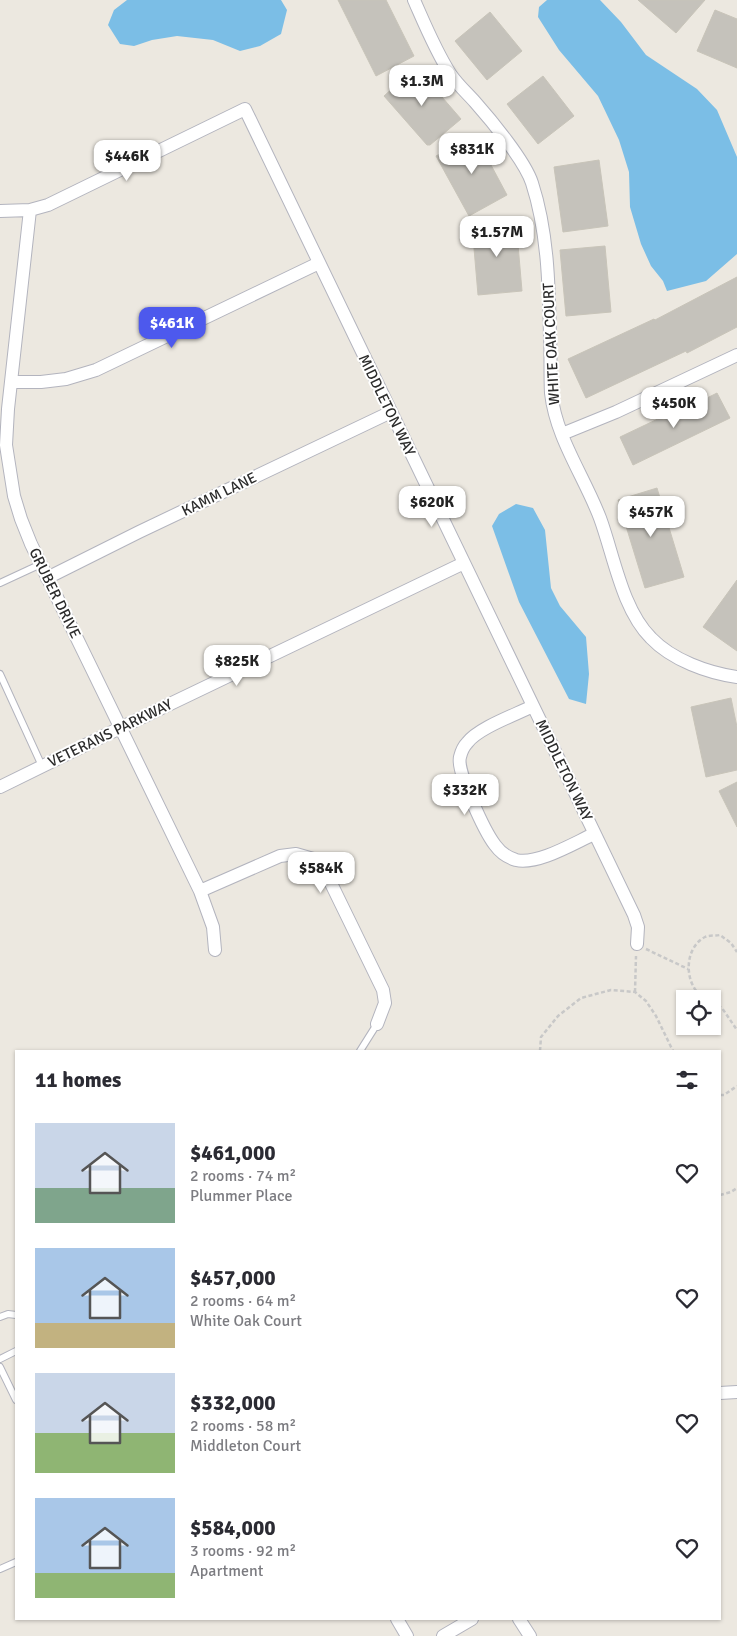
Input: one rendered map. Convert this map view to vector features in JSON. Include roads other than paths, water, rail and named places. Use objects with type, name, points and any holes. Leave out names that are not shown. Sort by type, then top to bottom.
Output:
[{"type":"street","name":"WHITE OAK COURT","points":[[414,0],[433,42],[451,74],[518,157],[532,181],[543,228],[550,294],[551,392],[556,419],[599,516],[633,616],[652,639],[676,657],[701,668],[737,677]]},
{"type":"street","name":"MIDDLETON WAY","points":[[0,211],[30,210],[48,205],[245,109],[634,915],[638,927],[637,944]]},
{"type":"street","name":"GRUBER DRIVE","points":[[30,210],[11,382],[5,398],[6,445],[14,496],[21,519],[47,578],[200,891],[213,927],[215,950]]},
{"type":"street","points":[[11,382],[41,382],[66,379],[96,370],[319,263]]},
{"type":"street","points":[[562,434],[616,412],[737,355]]},
{"type":"street","name":"KAMM LANE","points":[[47,578],[391,412]]},
{"type":"street","name":"VETERANS PARKWAY","points":[[0,787],[464,563]]},
{"type":"street","points":[[533,706],[480,731],[467,743],[460,758],[461,774],[466,787],[493,843],[504,855],[517,860],[529,861],[547,856],[594,834]]},
{"type":"street","points":[[200,891],[280,856],[296,854],[317,860],[326,872],[383,990],[385,1003],[377,1024]]},
{"type":"street","points":[[721,1393],[737,1392]]},
{"type":"street","points":[[398,1620],[407,1636]]},
{"type":"street","points":[[443,1636],[470,1620]]},
{"type":"street","points":[[520,1620],[530,1636]]},
{"type":"lane","points":[[0,583],[41,564]]},
{"type":"lane","points":[[0,674],[42,766]]},
{"type":"lane","points":[[361,1050],[377,1024]]},
{"type":"lane","points":[[0,1317],[8,1314],[15,1315]]},
{"type":"lane","points":[[0,1359],[15,1352]]},
{"type":"lane","points":[[0,1368],[15,1398]]},
{"type":"lane","points":[[0,1570],[15,1562]]},
{"type":"water","points":[[127,0],[281,0],[287,10],[281,34],[260,46],[240,51],[213,40],[177,36],[152,40],[134,46],[120,44],[108,25],[114,10]]},
{"type":"water","points":[[547,0],[600,0],[621,22],[646,55],[697,89],[717,110],[737,157],[737,254],[706,281],[667,291],[663,281],[651,266],[641,244],[630,207],[629,172],[619,140],[598,96],[559,50],[538,17],[539,7]]},
{"type":"water","points":[[516,504],[533,508],[545,530],[551,588],[560,606],[586,637],[589,674],[586,704],[569,699],[519,602],[492,526],[499,514]]}]
